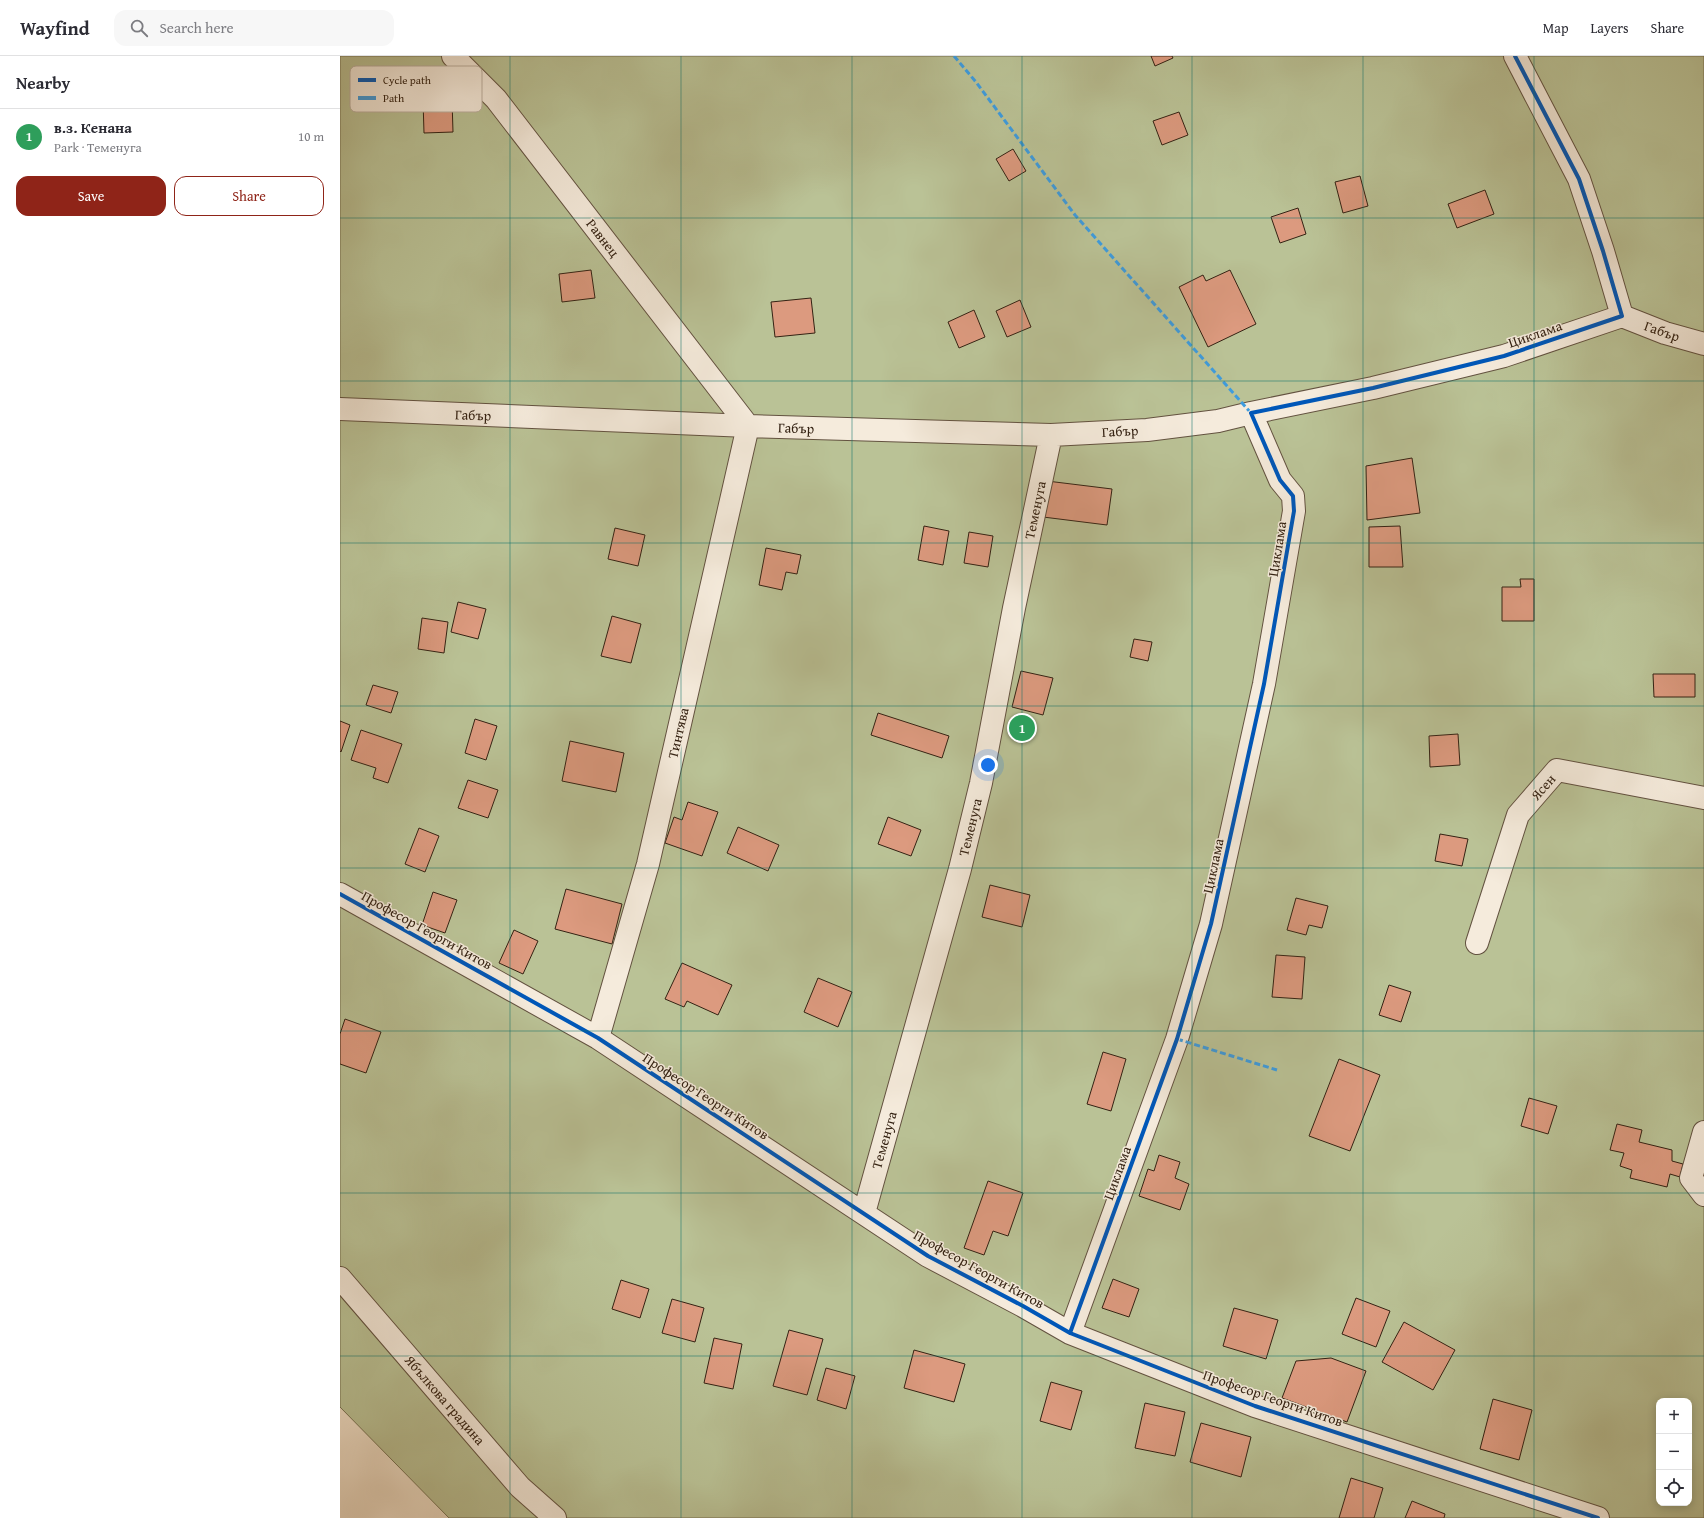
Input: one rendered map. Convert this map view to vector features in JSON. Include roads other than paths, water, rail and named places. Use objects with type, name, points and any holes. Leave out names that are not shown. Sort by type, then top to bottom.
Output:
[{"type":"street","name":"Равнец","points":[[453,56],[463,66]]},
{"type":"street","points":[[1515,56],[1579,179],[1603,251],[1622,316]]},
{"type":"street","name":"Равнец","points":[[482,85],[496,99],[748,426]]},
{"type":"street","name":"Габър","points":[[1622,316],[1665,333],[1704,344]]},
{"type":"street","name":"Циклама","points":[[1070,1333],[1177,1039],[1211,924],[1264,684],[1294,511],[1293,496],[1280,480],[1251,413],[1373,388],[1504,356],[1622,316]]},
{"type":"street","name":"Габър","points":[[340,409],[748,426],[1051,435],[1147,430],[1218,421],[1251,413]]},
{"type":"street","name":"Тинтява","points":[[598,1038],[648,864],[748,426]]},
{"type":"street","name":"Теменуга","points":[[864,1213],[960,869],[981,783],[1014,608],[1051,435]]},
{"type":"street","name":"Ясен","points":[[1478,943],[1518,815],[1557,770],[1704,798]]},
{"type":"street","name":"Професор Георги Китов","points":[[340,894],[598,1038],[928,1256],[1023,1306],[1070,1333],[1255,1406],[1598,1518]]},
{"type":"street","points":[[1704,1132],[1691,1178],[1704,1195]]},
{"type":"street","name":"Ябълкова градина","points":[[340,1278],[520,1487],[555,1518]]},
{"type":"place","name":"в.з. Кенана","points":[[1022,728]]}]
